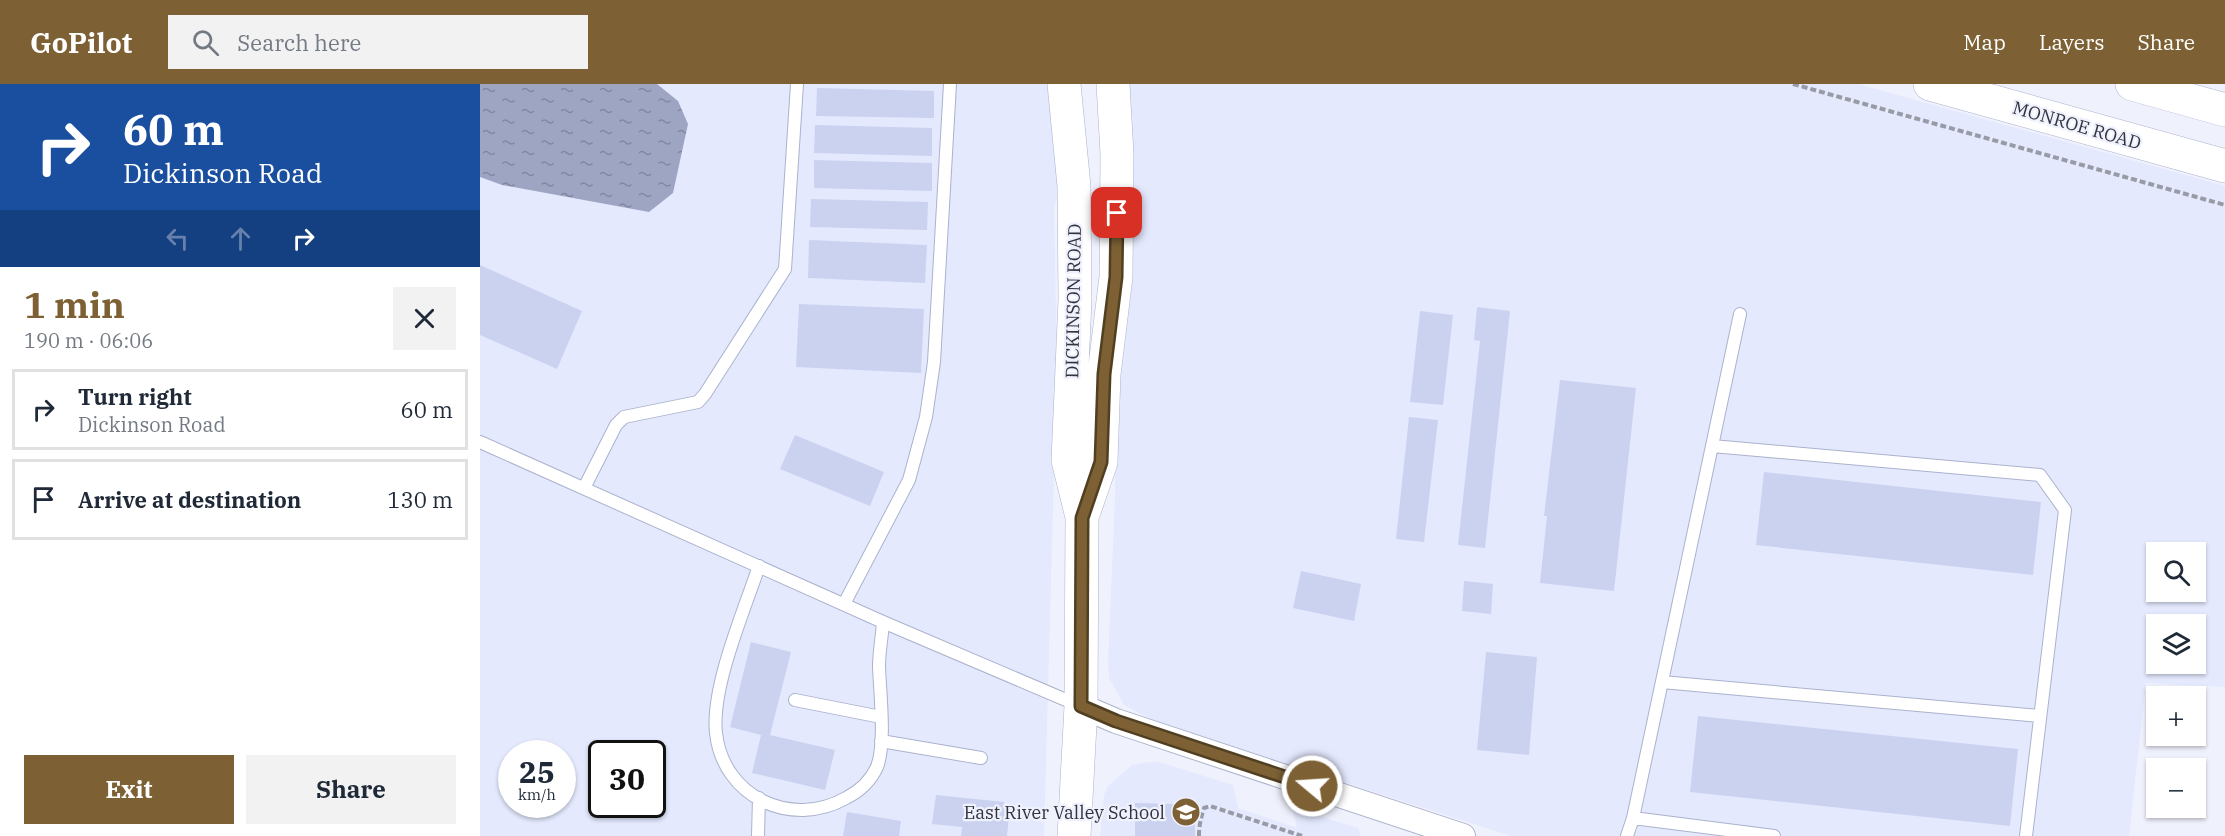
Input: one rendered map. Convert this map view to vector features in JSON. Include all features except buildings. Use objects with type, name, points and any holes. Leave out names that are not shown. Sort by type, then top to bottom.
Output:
[{"type":"street","name":"DICKINSON ROAD","points":[[1064,84],[1074,186],[1074,299],[1068,460],[1082,518],[1081,706],[1074,836]]},
{"type":"street","name":"DICKINSON ROAD","points":[[1082,518],[1101,462],[1104,374],[1116,277],[1117,154],[1113,84]]},
{"type":"street","name":"MONROE ROAD","points":[[1930,84],[2225,166]]},
{"type":"street","points":[[2132,84],[2225,110]]},
{"type":"street","points":[[1081,706],[1116,721],[1463,836]]},
{"type":"lane","points":[[584,488],[616,425],[624,417],[698,402],[785,269],[797,84]]},
{"type":"lane","points":[[844,604],[909,480],[926,417],[934,362],[950,84]]},
{"type":"lane","points":[[1627,836],[1633,818],[1740,314]]},
{"type":"lane","points":[[480,442],[883,622],[1081,706]]},
{"type":"lane","points":[[1712,446],[2040,475],[2065,510],[2026,836]]},
{"type":"lane","points":[[759,566],[721,682],[716,714],[716,734],[727,771],[739,785],[759,798],[784,808],[804,811],[823,808],[860,791],[871,779],[878,764],[881,741],[879,664],[883,622]]},
{"type":"lane","points":[[1662,682],[2040,716]]},
{"type":"lane","points":[[795,700],[881,717]]},
{"type":"lane","points":[[881,741],[981,758]]},
{"type":"lane","points":[[758,836],[759,798]]},
{"type":"lane","points":[[1633,818],[1774,836]]},
{"type":"path","points":[[1792,84],[2225,205]]},
{"type":"path","points":[[1199,836],[1199,822],[1204,808],[1210,806],[1302,836]]},
{"type":"shaded area","points":[[480,84],[1048,84],[1058,192],[1054,208],[1057,364],[1044,836],[480,836]]},
{"type":"shaded area","points":[[1128,84],[1858,84],[2225,186],[2225,687],[2146,683],[2129,836],[1511,836],[1157,722],[1124,705],[1109,678],[1108,662],[1115,498],[1115,411],[1132,247],[1135,194]]},
{"type":"shaded area","points":[[1159,762],[1233,785],[1238,808],[1297,828],[1292,808],[1358,828],[1361,836],[1100,836],[1104,795],[1108,786],[1132,765]]},
{"type":"water","points":[[480,84],[657,84],[678,101],[688,124],[673,193],[649,212],[502,185],[480,177]]},
{"type":"place","name":"East River Valley School","points":[[1186,812]]},
{"type":"route","points":[[1117,213],[1116,277],[1104,374],[1101,462],[1082,518],[1081,706],[1116,721],[1312,786]]}]
